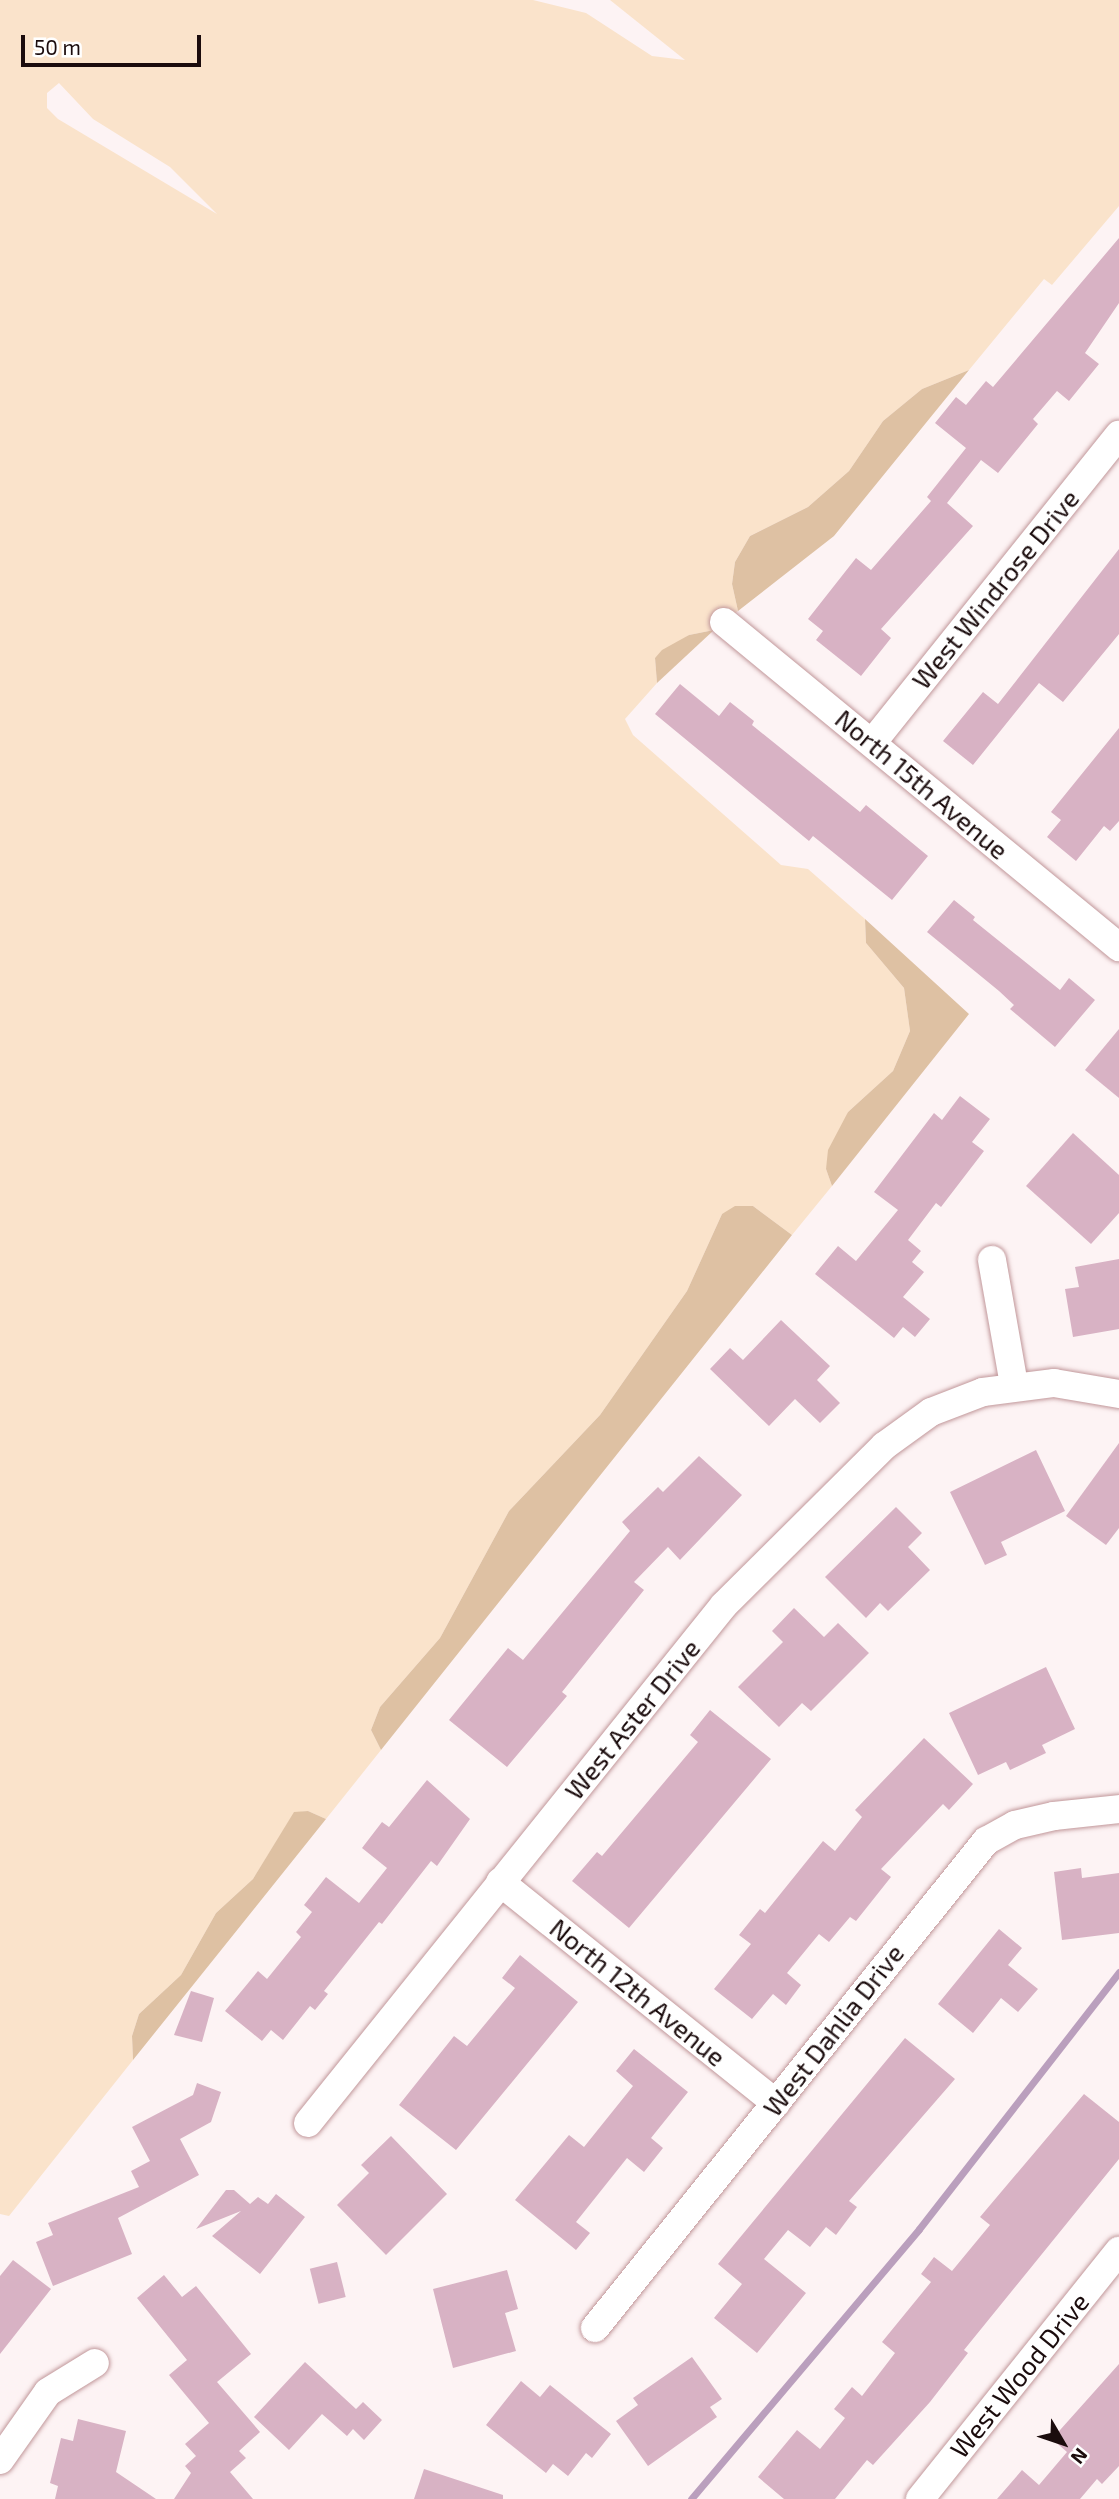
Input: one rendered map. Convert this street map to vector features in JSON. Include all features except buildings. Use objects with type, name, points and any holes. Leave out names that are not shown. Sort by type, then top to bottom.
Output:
[{"type":"street","name":"West Windrose Drive","points":[[872,743],[1119,435]]},
{"type":"street","name":"North 15th Avenue","points":[[724,622],[872,743],[1113,932]]},
{"type":"street","points":[[992,1259],[1014,1385]]},
{"type":"street","name":"West Aster Drive","points":[[309,2123],[724,1605],[884,1446],[931,1412],[983,1392],[1014,1385],[1054,1383],[1119,1394]]},
{"type":"street","name":"West Dahlia Drive","points":[[595,2328],[986,1841],[1015,1825],[1054,1816],[1119,1809]]},
{"type":"street","name":"North 12th Avenue","points":[[500,1882],[776,2103]]},
{"type":"street","name":"West Wood Drive","points":[[920,2499],[1119,2251]]},
{"type":"street","points":[[0,2460],[48,2392],[95,2363]]},
{"type":"shaded area","points":[[0,0],[533,0],[586,13],[652,56],[685,60],[610,0],[1119,0],[1119,206],[1052,285],[1044,279],[969,370],[922,389],[883,421],[849,471],[808,507],[750,536],[735,562],[732,584],[738,611],[714,630],[689,635],[655,658],[657,683],[625,719],[633,735],[781,865],[808,869],[865,919],[866,943],[904,988],[910,1031],[893,1071],[848,1112],[826,1169],[832,1186],[792,1235],[753,1206],[722,1214],[687,1291],[600,1415],[509,1511],[440,1638],[380,1707],[371,1730],[381,1750],[326,1819],[308,1811],[294,1813],[253,1879],[216,1913],[181,1975],[139,2014],[132,2036],[133,2060],[9,2216],[0,2214]],"holes":[[[59,83],[93,119],[170,167],[217,214],[58,119],[47,108],[47,93]]]},
{"type":"shaded area","points":[[969,370],[834,536],[738,611],[732,584],[735,562],[750,536],[808,507],[849,471],[883,421],[922,389]]},
{"type":"shaded area","points":[[714,630],[657,683],[655,658],[662,650],[689,635]]},
{"type":"shaded area","points":[[865,919],[969,1014],[832,1186],[826,1169],[828,1150],[848,1112],[893,1071],[910,1031],[904,988],[866,943]]},
{"type":"shaded area","points":[[735,1206],[753,1206],[792,1235],[381,1750],[371,1730],[380,1707],[440,1638],[509,1511],[600,1415],[687,1291],[722,1214]]},
{"type":"shaded area","points":[[308,1811],[326,1819],[133,2060],[132,2036],[139,2014],[181,1975],[216,1913],[253,1879],[294,1812]]},
{"type":"waterway","points":[[691,2499],[919,2229],[1119,1972]]}]
